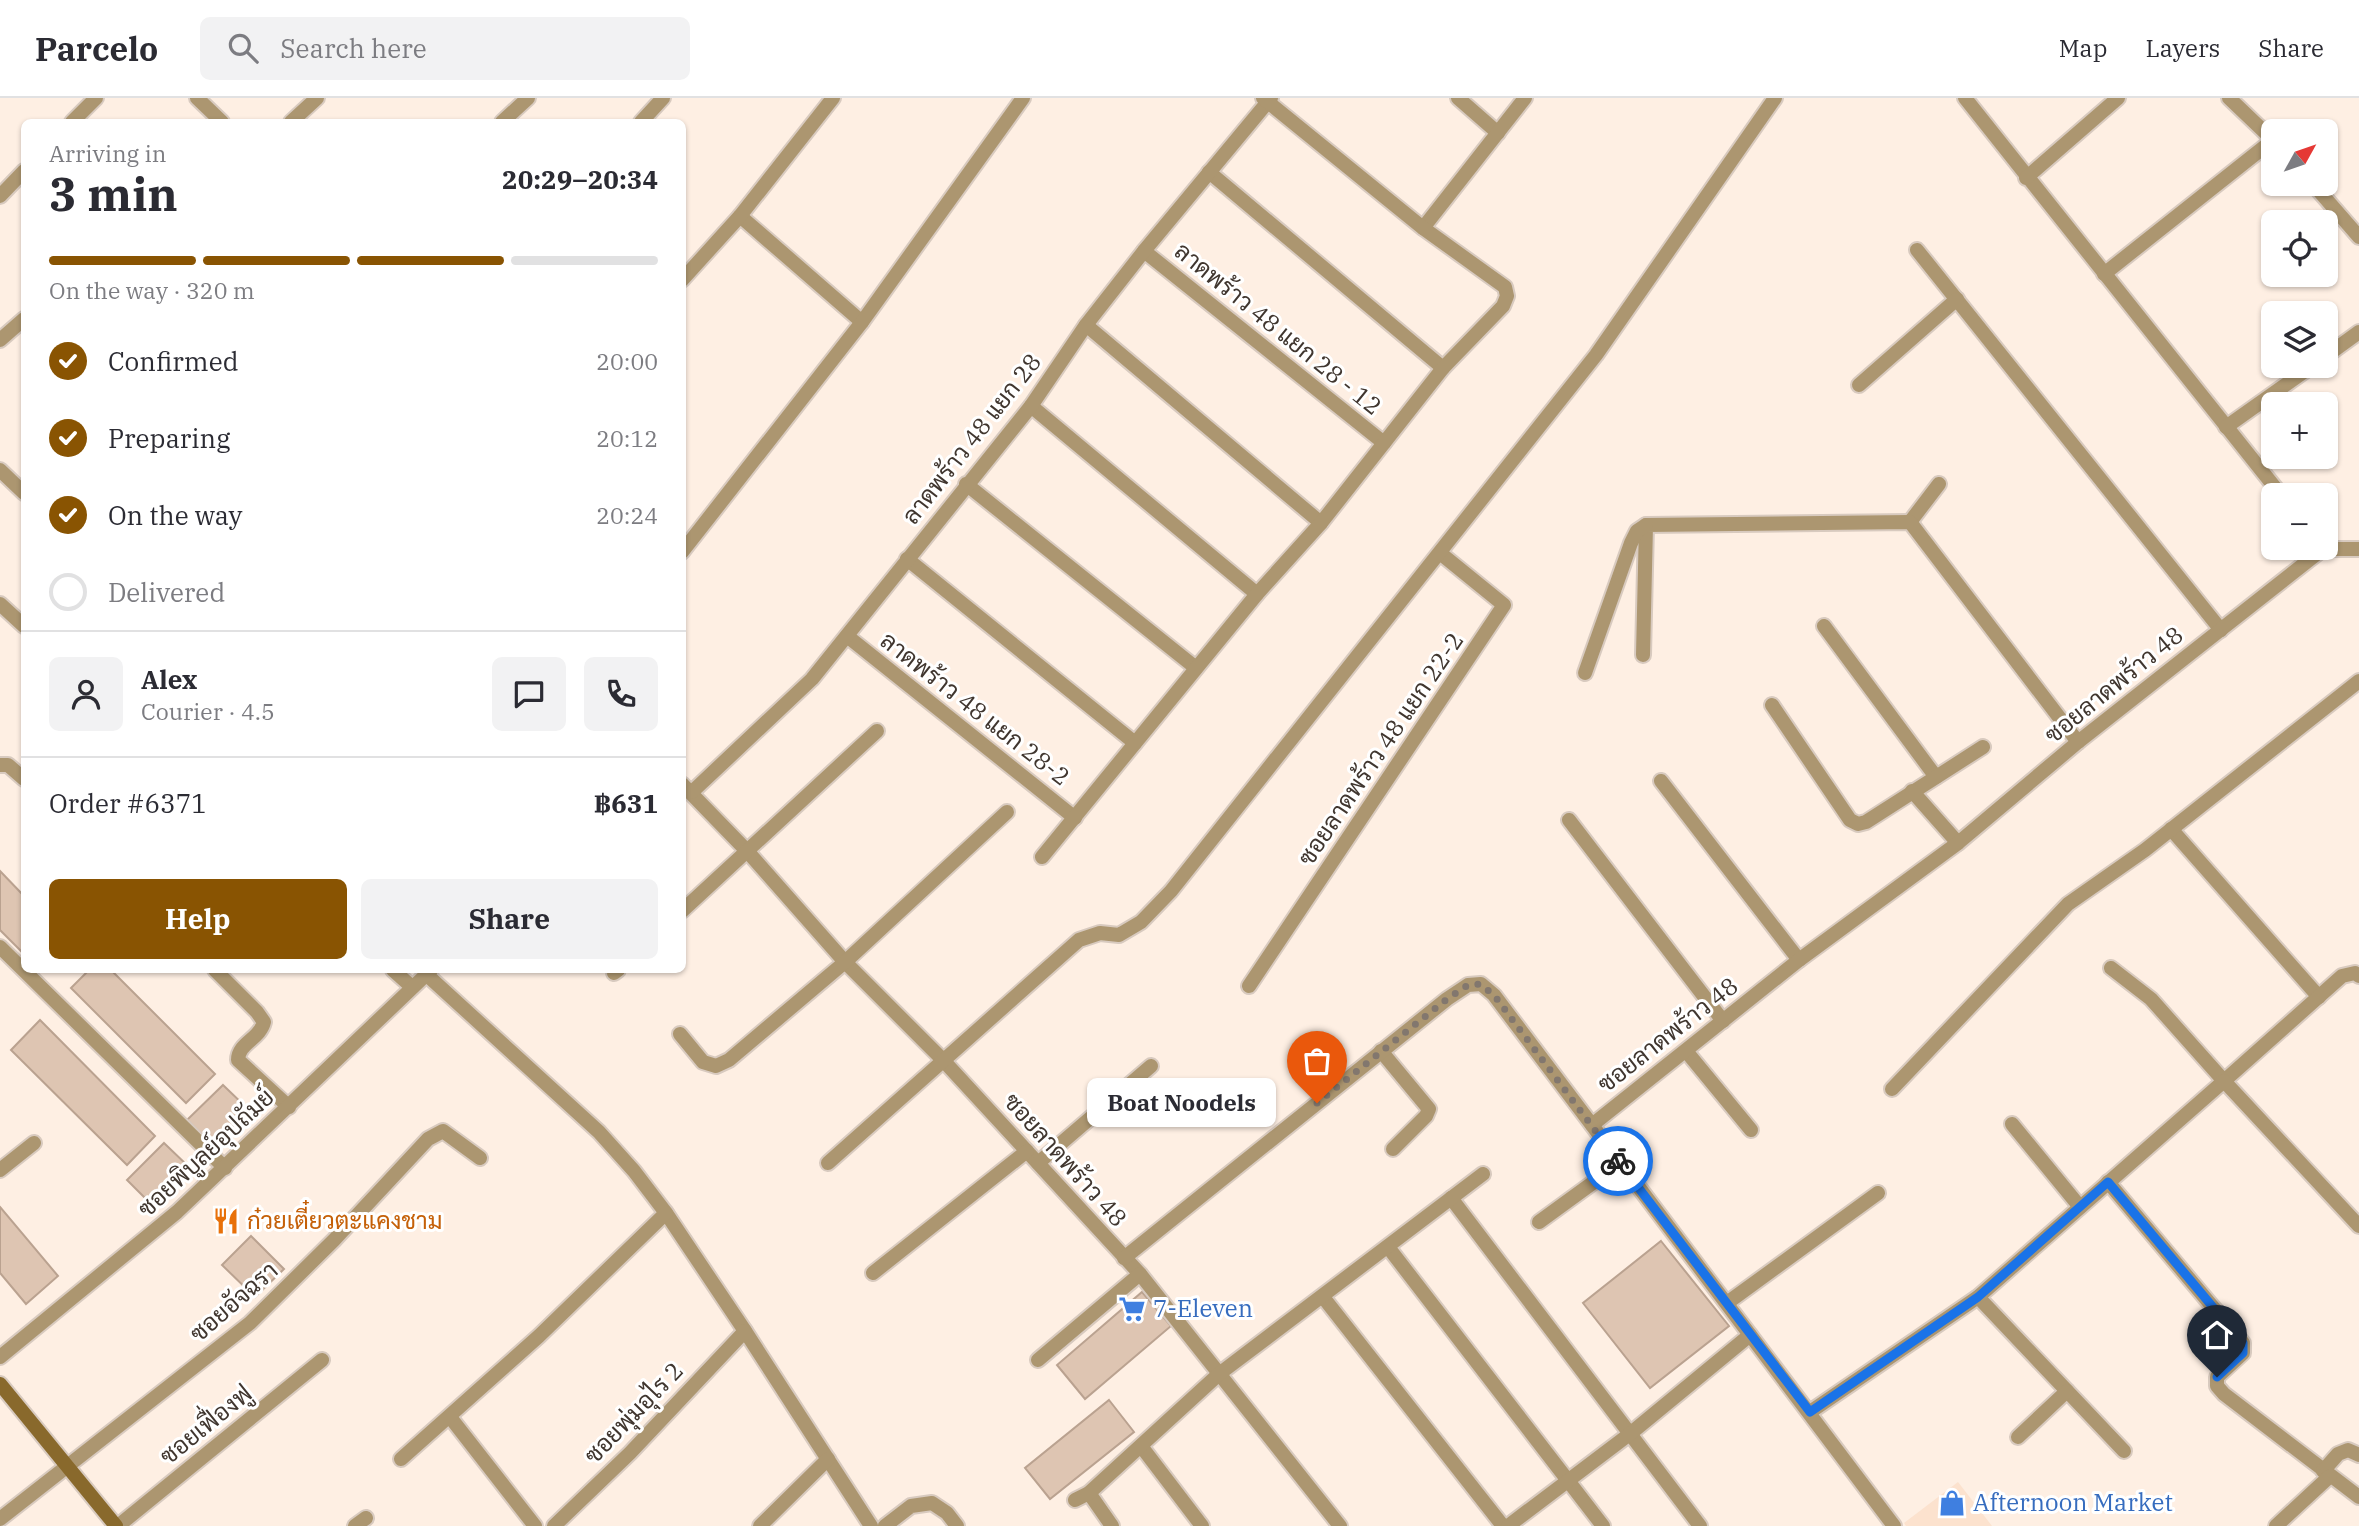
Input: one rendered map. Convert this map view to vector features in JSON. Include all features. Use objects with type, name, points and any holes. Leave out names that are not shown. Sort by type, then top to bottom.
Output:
[{"type":"street","points":[[75,119],[96,98]]},
{"type":"street","points":[[197,98],[219,119]]},
{"type":"street","points":[[294,119],[317,98]]},
{"type":"street","points":[[505,119],[528,98]]},
{"type":"street","points":[[644,119],[663,98]]},
{"type":"street","points":[[686,277],[740,216],[833,98]]},
{"type":"street","points":[[686,547],[862,322],[1023,98]]},
{"type":"street","points":[[1458,98],[1498,133]]},
{"type":"street","points":[[1423,228],[1525,98]]},
{"type":"street","points":[[828,1163],[1079,940],[1100,933],[1119,935],[1141,922],[1171,891],[1596,355],[1775,98]]},
{"type":"street","points":[[1965,98],[2271,483]]},
{"type":"street","points":[[2026,178],[2118,98]]},
{"type":"street","points":[[2228,98],[2261,129]]},
{"type":"street","points":[[1042,857],[1257,594],[1321,523],[1443,368],[1503,306],[1507,296],[1505,287],[1423,228],[1268,99]]},
{"type":"street","name":"ลาดพร้าว 48 แยก 28","points":[[687,788],[799,694],[1031,406],[1086,325],[1268,99]]},
{"type":"street","points":[[2104,274],[2261,150]]},
{"type":"street","points":[[1209,172],[1443,368]]},
{"type":"street","points":[[0,196],[21,174]]},
{"type":"street","points":[[2323,196],[2359,237]]},
{"type":"street","points":[[740,216],[862,322]]},
{"type":"street","points":[[1917,250],[2221,630]]},
{"type":"street","name":"ลาดพร้าว 48 แยก 28 - 12","points":[[1144,251],[1384,443]]},
{"type":"street","points":[[1859,385],[1957,299]]},
{"type":"street","points":[[2,335],[21,321]]},
{"type":"street","points":[[1086,325],[1321,523]]},
{"type":"street","points":[[2338,347],[2359,332]]},
{"type":"street","points":[[2227,427],[2295,378]]},
{"type":"street","points":[[1031,406],[1257,594]]},
{"type":"street","points":[[0,470],[21,490]]},
{"type":"street","points":[[966,484],[1196,668]]},
{"type":"street","points":[[1910,522],[1939,484]]},
{"type":"street","points":[[1585,673],[1630,543],[1637,531],[1646,525],[1910,522]]},
{"type":"street","points":[[1910,522],[2078,742]]},
{"type":"street","points":[[1643,655],[1646,525]]},
{"type":"street","name":"ซอยลาดพร้าว 48","points":[[2338,548],[2359,549]]},
{"type":"street","name":"ซอยลาดพร้าว 48 แยก 22-2","points":[[1249,986],[1504,605],[1440,553]]},
{"type":"street","points":[[907,559],[1135,743]]},
{"type":"street","name":"ซอยลาดพร้าว 48","points":[[687,788],[748,852],[845,962],[942,1059],[1124,1258],[1381,1051],[1468,985],[1480,984],[1494,995],[1592,1125],[1799,960],[1958,843],[2078,742],[2308,560]]},
{"type":"street","points":[[0,604],[21,623]]},
{"type":"street","points":[[1824,625],[1936,777]]},
{"type":"street","name":"ลาดพร้าว 48 แยก 28-2","points":[[846,636],[1075,818]]},
{"type":"street","points":[[1892,1089],[2068,904],[2171,829],[2359,681]]},
{"type":"street","points":[[1772,705],[1850,820],[1858,824],[1866,822],[1983,747]]},
{"type":"street","points":[[686,907],[877,731]]},
{"type":"street","points":[[0,765],[8,765],[21,776]]},
{"type":"street","points":[[1661,781],[1799,960]]},
{"type":"street","points":[[1912,791],[1958,843]]},
{"type":"street","points":[[680,1034],[704,1062],[716,1066],[729,1060],[845,962],[1007,811]]},
{"type":"street","points":[[1569,820],[1723,1021]]},
{"type":"street","points":[[2171,829],[2319,997]]},
{"type":"street","points":[[0,947],[21,968]]},
{"type":"street","points":[[2111,968],[2151,999],[2359,1226]]},
{"type":"street","points":[[26,973],[225,1168]]},
{"type":"street","points":[[218,973],[264,1022],[262,1029],[239,1050],[237,1060],[289,1107]]},
{"type":"street","points":[[396,973],[412,987]]},
{"type":"street","name":"ซอยพิบูลย์อุปถัมย์","points":[[0,1357],[148,1237],[225,1168],[428,973]]},
{"type":"street","points":[[430,973],[599,1132],[666,1213],[871,1526]]},
{"type":"street","points":[[1810,1412],[1978,1297],[2342,976],[2355,973],[2359,976]]},
{"type":"street","points":[[1381,1051],[1429,1109],[1426,1116],[1392,1149]]},
{"type":"street","points":[[1686,1051],[1751,1130]]},
{"type":"street","points":[[1038,1163],[1151,1066]]},
{"type":"street","points":[[2012,1124],[2080,1207]]},
{"type":"street","points":[[1592,1125],[1894,1526]]},
{"type":"street","name":"ซอยอัจฉรา","points":[[68,1467],[250,1323],[334,1240],[428,1139],[443,1131],[480,1158]]},
{"type":"street","points":[[0,1170],[34,1143]]},
{"type":"street","points":[[873,1273],[1027,1151]]},
{"type":"street","points":[[1539,1222],[1620,1163]]},
{"type":"street","points":[[1075,1500],[1089,1493],[1219,1374],[1483,1174]]},
{"type":"street","points":[[2108,1182],[2243,1343],[2243,1353],[2217,1377],[2217,1386],[2326,1474],[2359,1497]]},
{"type":"street","points":[[1727,1303],[1878,1192]]},
{"type":"street","points":[[1451,1198],[1700,1526]]},
{"type":"street","points":[[401,1459],[450,1417],[666,1213]]},
{"type":"street","points":[[1388,1247],[1602,1526]]},
{"type":"street","points":[[1124,1258],[1140,1274],[1340,1526]]},
{"type":"street","points":[[1038,1360],[1140,1274]]},
{"type":"street","points":[[1323,1297],[1506,1526],[1631,1433],[1751,1335]]},
{"type":"street","points":[[1978,1297],[2124,1451]]},
{"type":"street","name":"ซอยพุ่มอุไร 2","points":[[554,1526],[630,1453],[745,1331]]},
{"type":"street","name":"ซอยเฟื่องฟู","points":[[117,1526],[322,1360]]},
{"type":"street","points":[[0,1384],[117,1526]]},
{"type":"street","points":[[2018,1437],[2067,1391]]},
{"type":"street","points":[[450,1417],[535,1526]]},
{"type":"street","points":[[1141,1446],[1202,1526]]},
{"type":"street","points":[[2276,1526],[2326,1474],[2338,1454],[2348,1450],[2359,1455]]},
{"type":"street","points":[[760,1526],[828,1459]]},
{"type":"street","points":[[0,1519],[68,1467]]},
{"type":"street","points":[[1089,1493],[1112,1526]]},
{"type":"street","points":[[884,1526],[911,1506],[932,1503],[947,1513],[957,1526]]},
{"type":"shaded area","name":"Afternoon Market","points":[[1958,1482],[1992,1526],[1906,1526],[1904,1523]]},
{"type":"building","points":[[0,871],[21,893],[21,951],[0,930]]},
{"type":"building","points":[[86,973],[114,973],[215,1074],[186,1103],[71,988]]},
{"type":"building","points":[[40,1020],[155,1136],[127,1165],[11,1050]]},
{"type":"building","points":[[223,1085],[249,1110],[213,1146],[187,1120]]},
{"type":"building","points":[[164,1143],[189,1167],[152,1205],[127,1180]]},
{"type":"building","points":[[0,1207],[58,1276],[26,1304],[0,1273]]},
{"type":"building","points":[[251,1236],[284,1269],[255,1297],[222,1265]]},
{"type":"building","points":[[1661,1241],[1729,1326],[1650,1388],[1583,1303]]},
{"type":"building","points":[[1142,1292],[1171,1326],[1085,1399],[1057,1365]]},
{"type":"building","points":[[1109,1400],[1134,1432],[1050,1499],[1025,1468]]},
{"type":"way so far","points":[[1317,1103],[1447,999],[1468,985],[1480,984],[1494,995],[1618,1161]]},
{"type":"place","name":"Boat Noodels","points":[[1317,1103]]},
{"type":"place","name":"ก๋วยเตี๋ยวตะแคงชาม","points":[[226,1221]]},
{"type":"place","name":"7-Eleven","points":[[1132,1309]]},
{"type":"place","name":"Afternoon Market","points":[[1952,1503]]},
{"type":"route","points":[[1618,1161],[1810,1412],[1978,1297],[2108,1182],[2243,1343],[2243,1353],[2217,1377]]}]
